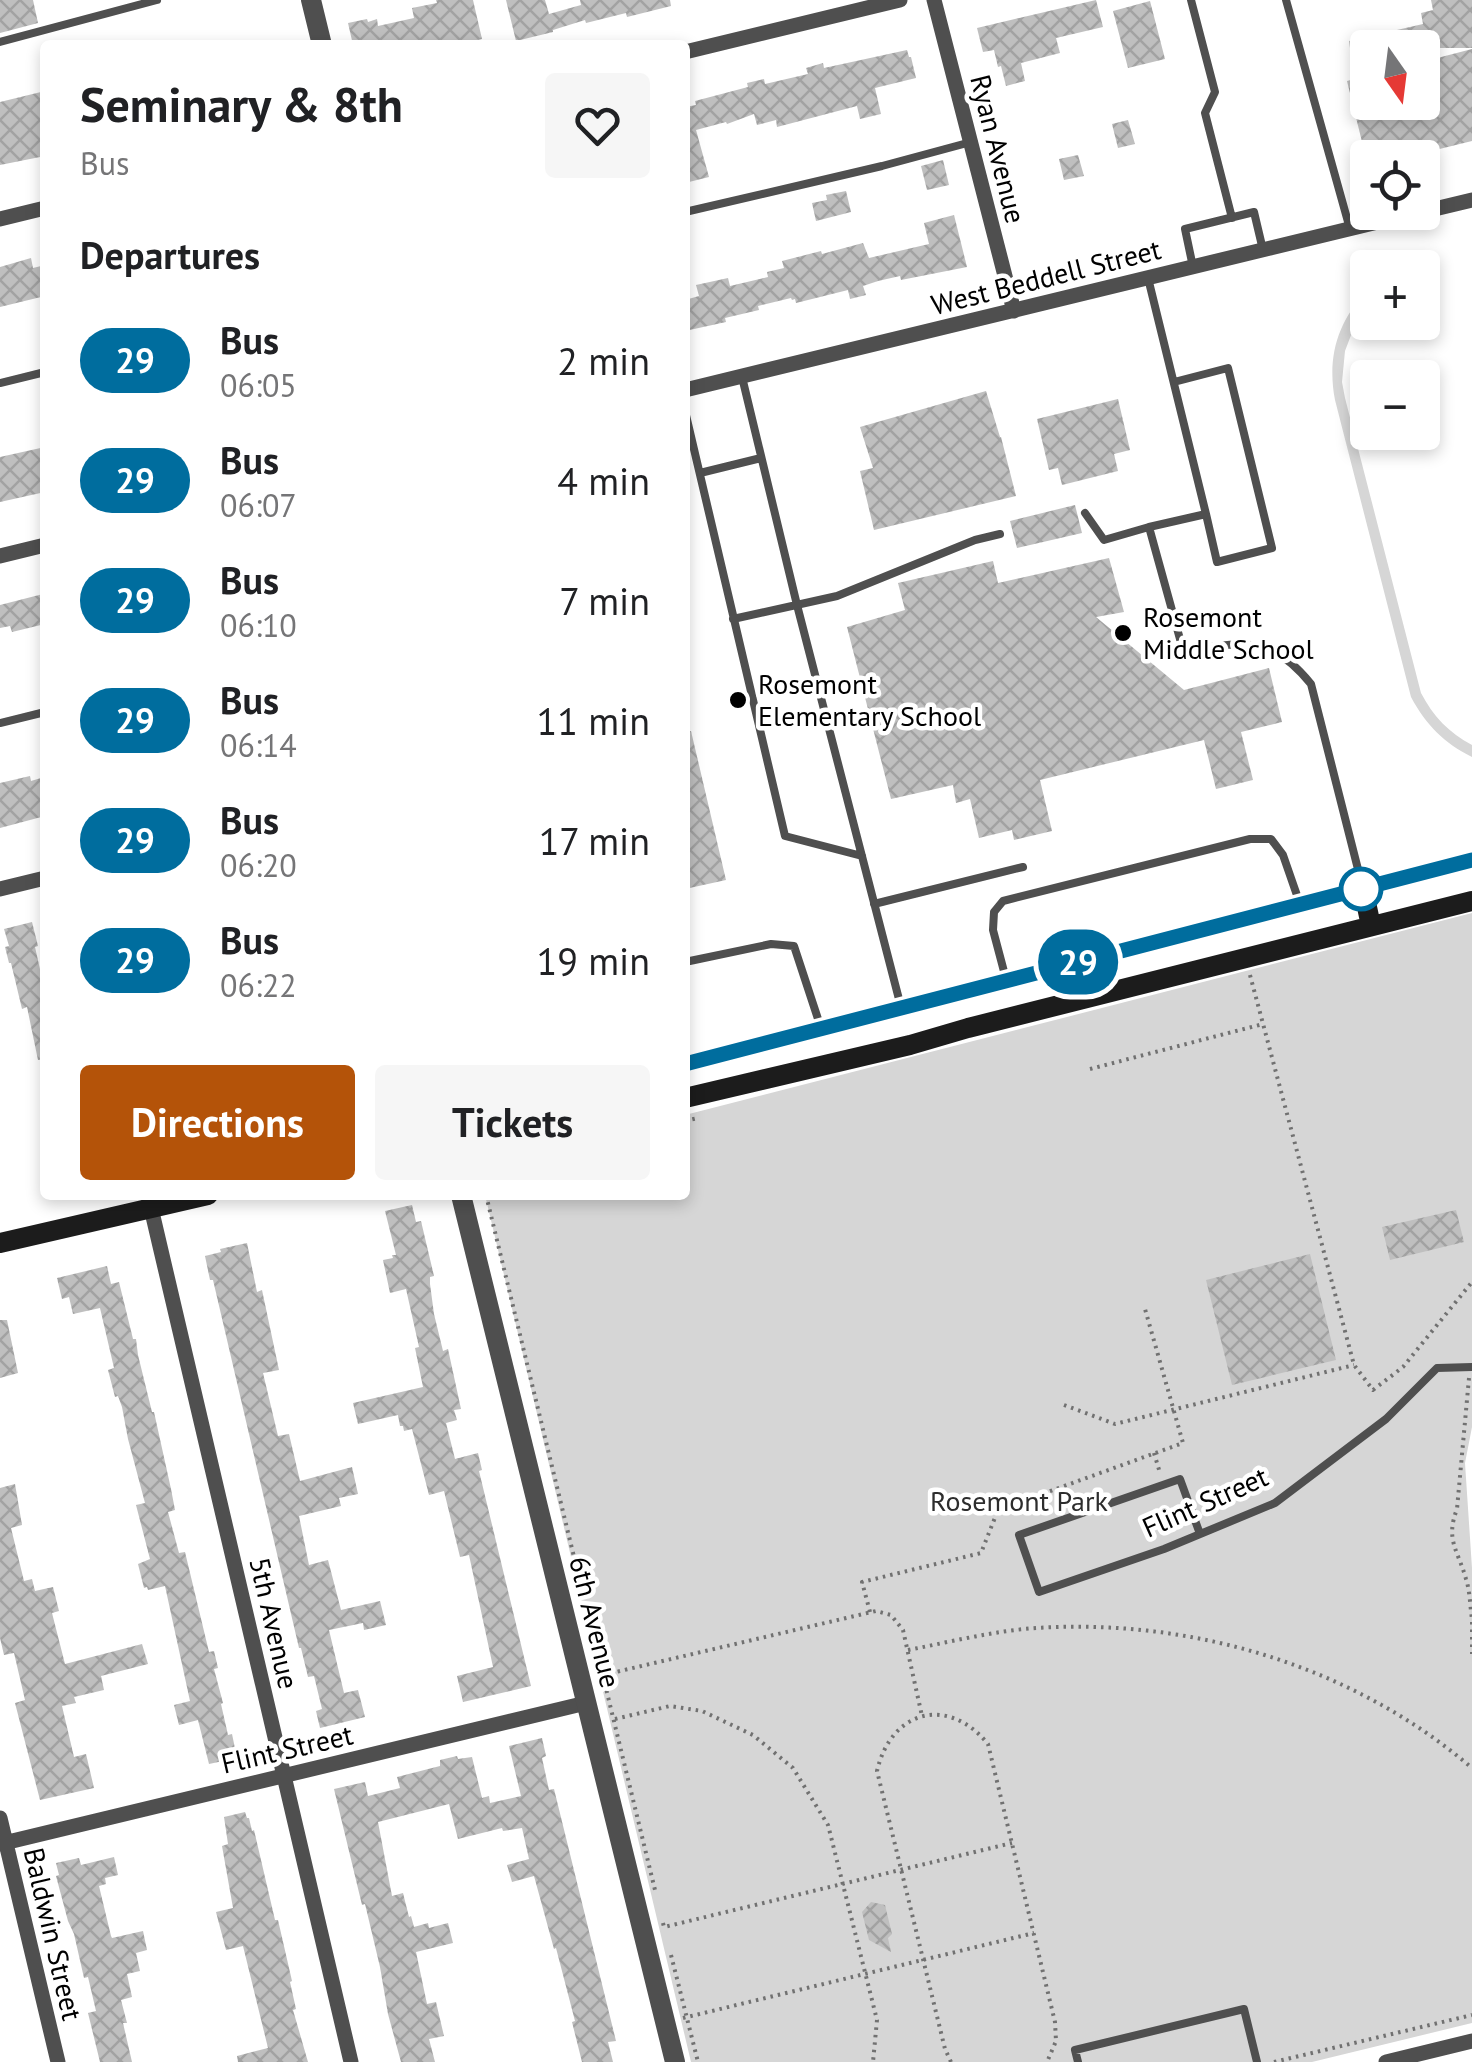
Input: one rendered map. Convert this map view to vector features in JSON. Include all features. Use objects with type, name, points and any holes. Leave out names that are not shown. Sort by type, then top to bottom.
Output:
[{"type":"main road","points":[[690,1063],[1472,860]]},
{"type":"main road","points":[[1363,888],[1371,926]]},
{"type":"main road","points":[[690,1097],[1472,901]]},
{"type":"main road","points":[[901,1008],[910,1044]]},
{"type":"main road","points":[[0,1244],[149,1201]]},
{"type":"street","points":[[311,0],[321,40]]},
{"type":"street","points":[[690,51],[900,0]]},
{"type":"street","name":"Ryan Avenue","points":[[934,0],[1014,311]]},
{"type":"street","name":"West Beddell Street","points":[[1440,208],[1472,200]]},
{"type":"street","points":[[0,219],[40,209]]},
{"type":"street","name":"West Beddell Street","points":[[690,389],[1350,229]]},
{"type":"street","points":[[0,556],[40,546]]},
{"type":"street","points":[[0,890],[40,879]]},
{"type":"street","name":"6th Avenue","points":[[462,1200],[674,2062]]},
{"type":"street","name":"5th Avenue","points":[[149,1201],[351,2062]]},
{"type":"street","name":"Flint Street","points":[[3,1843],[284,1776],[589,1714]]},
{"type":"street","name":"Baldwin Street","points":[[0,1818],[58,2062]]},
{"type":"street","points":[[1386,2062],[1472,2041]]},
{"type":"lane","points":[[0,42],[156,0]]},
{"type":"lane","points":[[1191,0],[1214,92],[1205,113],[1232,218]]},
{"type":"lane","points":[[1286,0],[1350,229]]},
{"type":"lane","points":[[690,211],[971,142]]},
{"type":"lane","points":[[1194,267],[1184,229],[1254,212],[1263,250]]},
{"type":"lane","points":[[1148,278],[1218,562],[1272,548],[1228,368],[1174,382]]},
{"type":"lane","points":[[0,383],[40,373]]},
{"type":"lane","points":[[742,376],[901,1008]]},
{"type":"lane","points":[[690,432],[785,836],[862,856]]},
{"type":"lane","points":[[700,473],[761,458]]},
{"type":"lane","points":[[1085,512],[1104,540],[1206,514]]},
{"type":"lane","points":[[1148,528],[1182,650],[1250,643],[1274,649],[1297,666],[1311,684],[1363,888]]},
{"type":"lane","points":[[733,619],[837,596],[975,540],[1000,534]]},
{"type":"lane","points":[[0,723],[40,713]]},
{"type":"lane","points":[[1006,981],[994,930],[994,912],[1003,901],[1250,839],[1271,840],[1282,854],[1300,904]]},
{"type":"lane","points":[[874,904],[1023,867]]},
{"type":"lane","points":[[690,961],[770,944],[794,946],[821,1029]]},
{"type":"lane","name":"Flint Street","points":[[1164,1485],[1019,1535],[1038,1592],[1164,1549],[1275,1502],[1386,1419],[1437,1368],[1471,1367]]},
{"type":"lane","points":[[1164,1485],[1180,1479],[1200,1534]]},
{"type":"lane","points":[[1078,2062],[1076,2050],[1244,2009],[1257,2062]]},
{"type":"path","points":[[1250,975],[1354,1365],[1373,1390],[1403,1366],[1472,1282]]},
{"type":"path","points":[[1090,1068],[1262,1024]]},
{"type":"path","points":[[487,1200],[655,1889]]},
{"type":"path","points":[[870,1612],[862,1582],[981,1553],[998,1510],[1183,1443],[1145,1309]]},
{"type":"path","points":[[1064,1405],[1115,1424],[1354,1365]]},
{"type":"path","points":[[1471,1367],[1457,1509],[1450,1527],[1467,1581],[1472,1654]]},
{"type":"path","points":[[1154,1454],[1164,1485]]},
{"type":"path","points":[[602,1675],[876,1611],[891,1615],[903,1630],[922,1716]]},
{"type":"path","points":[[908,1650],[994,1633],[1060,1627],[1128,1628],[1194,1637],[1274,1657],[1352,1690],[1426,1732],[1472,1768]]},
{"type":"path","points":[[589,1714],[614,1719],[670,1706],[702,1710],[753,1735],[793,1768],[828,1824],[877,2020],[873,2062]]},
{"type":"path","points":[[951,2062],[877,1771],[881,1752],[891,1736],[922,1716],[960,1720],[988,1744],[1055,2022],[1056,2041],[1047,2062]]},
{"type":"path","points":[[660,1908],[664,1927],[1012,1842]]},
{"type":"path","points":[[665,2023],[1034,1933]]},
{"type":"path","points":[[669,1945],[698,2062]]},
{"type":"path","points":[[1274,2062],[1472,2015]]},
{"type":"green space","points":[[1350,312],[1350,338],[1342,382],[1350,417],[1350,450],[1358,450],[1421,693],[1442,723],[1472,745],[1472,757],[1437,732],[1411,697],[1335,400],[1334,355]]},
{"type":"green space","name":"Rosemont Park","points":[[1472,913],[1472,1427],[1465,1463],[1472,1568],[1472,2023],[1312,2062],[691,2062],[486,1200],[690,1200],[690,1114]]},
{"type":"building","points":[[0,0],[33,0],[38,23],[0,33]]},
{"type":"building","points":[[436,0],[473,0],[482,39],[352,40],[348,23],[377,19],[378,26],[414,18],[412,8],[437,3]]},
{"type":"building","points":[[506,0],[545,0],[549,14],[581,5],[580,0],[670,0],[671,6],[627,17],[626,13],[586,23],[585,20],[516,40]]},
{"type":"building","points":[[1096,0],[1103,27],[1056,38],[1060,53],[1021,63],[1025,81],[1006,86],[994,50],[983,52],[977,28]]},
{"type":"building","points":[[1431,0],[1472,0],[1472,48],[1440,48],[1440,30],[1397,30],[1423,24],[1421,13],[1433,10]]},
{"type":"building","points":[[1150,1],[1165,59],[1128,68],[1113,11]]},
{"type":"building","points":[[1472,49],[1472,141],[1440,149],[1440,140],[1362,140],[1357,120],[1440,120],[1440,57]]},
{"type":"building","points":[[907,50],[916,78],[875,88],[881,114],[860,119],[857,106],[777,127],[776,120],[757,125],[754,114],[696,130],[709,177],[690,182],[690,106],[696,105],[695,101],[748,87],[747,83],[764,79],[765,84],[808,74],[806,68],[823,63],[824,68]]},
{"type":"building","points":[[40,92],[40,157],[0,165],[0,102]]},
{"type":"building","points":[[1128,120],[1135,144],[1118,148],[1112,124]]},
{"type":"building","points":[[1078,155],[1084,176],[1064,180],[1059,159]]},
{"type":"building","points":[[943,160],[949,185],[927,190],[921,166]]},
{"type":"building","points":[[846,191],[851,212],[816,221],[812,203]]},
{"type":"building","points":[[954,215],[967,267],[878,281],[863,286],[866,295],[850,299],[848,290],[796,303],[791,298],[725,318],[726,322],[690,330],[690,299],[699,296],[696,285],[728,278],[730,286],[768,277],[767,272],[784,268],[782,261],[863,243],[869,258],[929,244],[924,223]]},
{"type":"building","points":[[31,258],[33,268],[40,266],[40,297],[0,307],[0,267]]},
{"type":"building","points":[[986,391],[1016,496],[874,530],[860,471],[873,468],[860,427]]},
{"type":"building","points":[[1118,399],[1130,450],[1114,454],[1118,471],[1062,485],[1058,468],[1049,470],[1037,419]]},
{"type":"building","points":[[40,448],[40,493],[0,502],[0,457]]},
{"type":"building","points":[[1075,505],[1082,533],[1017,548],[1010,521]]},
{"type":"building","points":[[1109,558],[1124,612],[1096,617],[1184,690],[1269,668],[1282,722],[1241,732],[1253,780],[1216,789],[1204,740],[1040,780],[1052,831],[1014,840],[1012,830],[979,838],[970,799],[956,803],[953,785],[891,799],[847,627],[905,610],[898,583],[993,561],[998,583]]},
{"type":"building","points":[[40,595],[40,625],[12,632],[10,626],[0,628],[0,605]]},
{"type":"building","points":[[690,731],[726,880],[690,888]]},
{"type":"building","points":[[30,776],[31,781],[40,778],[40,817],[0,828],[0,783]]},
{"type":"building","points":[[32,922],[40,969],[40,1060],[27,1007],[22,1009],[9,963],[4,929]]},
{"type":"building","points":[[412,1205],[416,1222],[421,1221],[434,1276],[430,1277],[430,1284],[434,1314],[443,1351],[448,1349],[461,1409],[454,1410],[457,1420],[446,1423],[455,1459],[478,1453],[482,1470],[479,1471],[531,1686],[463,1702],[457,1676],[493,1667],[469,1555],[460,1557],[444,1491],[429,1495],[412,1429],[404,1431],[398,1415],[358,1424],[353,1403],[423,1387],[406,1289],[390,1293],[383,1260],[396,1255],[385,1211]]},
{"type":"building","points":[[1456,1210],[1464,1242],[1390,1260],[1382,1227]]},
{"type":"building","points":[[247,1243],[257,1292],[262,1290],[279,1370],[263,1373],[278,1436],[289,1434],[300,1481],[352,1467],[358,1494],[339,1498],[341,1506],[299,1516],[309,1565],[328,1560],[341,1610],[380,1601],[386,1625],[364,1630],[363,1623],[329,1630],[344,1693],[358,1690],[365,1717],[320,1728],[316,1711],[322,1709],[314,1676],[308,1677],[299,1648],[205,1256]]},
{"type":"building","points":[[1310,1254],[1336,1360],[1232,1385],[1206,1280]]},
{"type":"building","points":[[107,1266],[111,1284],[119,1282],[136,1339],[175,1510],[168,1512],[179,1553],[185,1552],[209,1652],[214,1651],[221,1704],[237,1758],[209,1764],[198,1720],[179,1725],[174,1705],[190,1701],[165,1586],[144,1588],[138,1564],[150,1559],[136,1505],[145,1503],[122,1407],[118,1396],[115,1397],[108,1370],[114,1368],[100,1308],[73,1314],[69,1297],[62,1299],[57,1278]]},
{"type":"building","points":[[0,1320],[7,1320],[18,1373],[0,1378]]},
{"type":"building","points":[[15,1484],[22,1525],[11,1528],[24,1581],[32,1579],[35,1591],[53,1587],[59,1611],[52,1613],[65,1664],[142,1644],[148,1664],[101,1676],[104,1690],[74,1697],[76,1703],[62,1706],[74,1757],[86,1754],[94,1788],[40,1800],[15,1703],[25,1700],[14,1653],[4,1655],[0,1638],[0,1488]]},
{"type":"building","points":[[542,1738],[549,1790],[554,1789],[616,2041],[608,2042],[613,2062],[582,2062],[572,2022],[575,2021],[534,1876],[512,1882],[507,1865],[529,1859],[522,1828],[502,1828],[458,1839],[449,1804],[378,1822],[392,1896],[403,1893],[414,1927],[448,1923],[453,1943],[416,1952],[427,2004],[436,2002],[444,2036],[429,2039],[435,2062],[401,2062],[334,1789],[365,1782],[368,1796],[400,1788],[397,1777],[440,1766],[440,1760],[457,1756],[472,1757],[482,1798],[489,1796],[490,1803],[521,1796],[509,1746]]},
{"type":"building","points":[[245,1812],[254,1830],[278,1920],[292,1981],[296,2009],[293,2010],[308,2062],[238,2062],[237,2056],[268,2048],[243,1946],[226,1950],[216,1912],[233,1908],[222,1846],[228,1844],[224,1817]]},
{"type":"building","points":[[114,1857],[118,1875],[105,1878],[106,1884],[99,1886],[111,1936],[143,1931],[147,1950],[136,1953],[140,1971],[127,1974],[132,1997],[121,2000],[132,2062],[100,2062],[88,2013],[96,2011],[88,1977],[84,1978],[56,1876],[56,1863],[79,1858],[81,1865]]},
{"type":"building","points":[[871,1902],[885,1905],[892,1934],[888,1938],[891,1952],[869,1940],[862,1912]]},
{"type":"bus line","name":"29","points":[[690,1063],[1472,860]]},
{"type":"place","name":"Rosemont Middle School","points":[[1123,633]]},
{"type":"place","name":"Rosemont Elementary School","points":[[738,700]]}]
